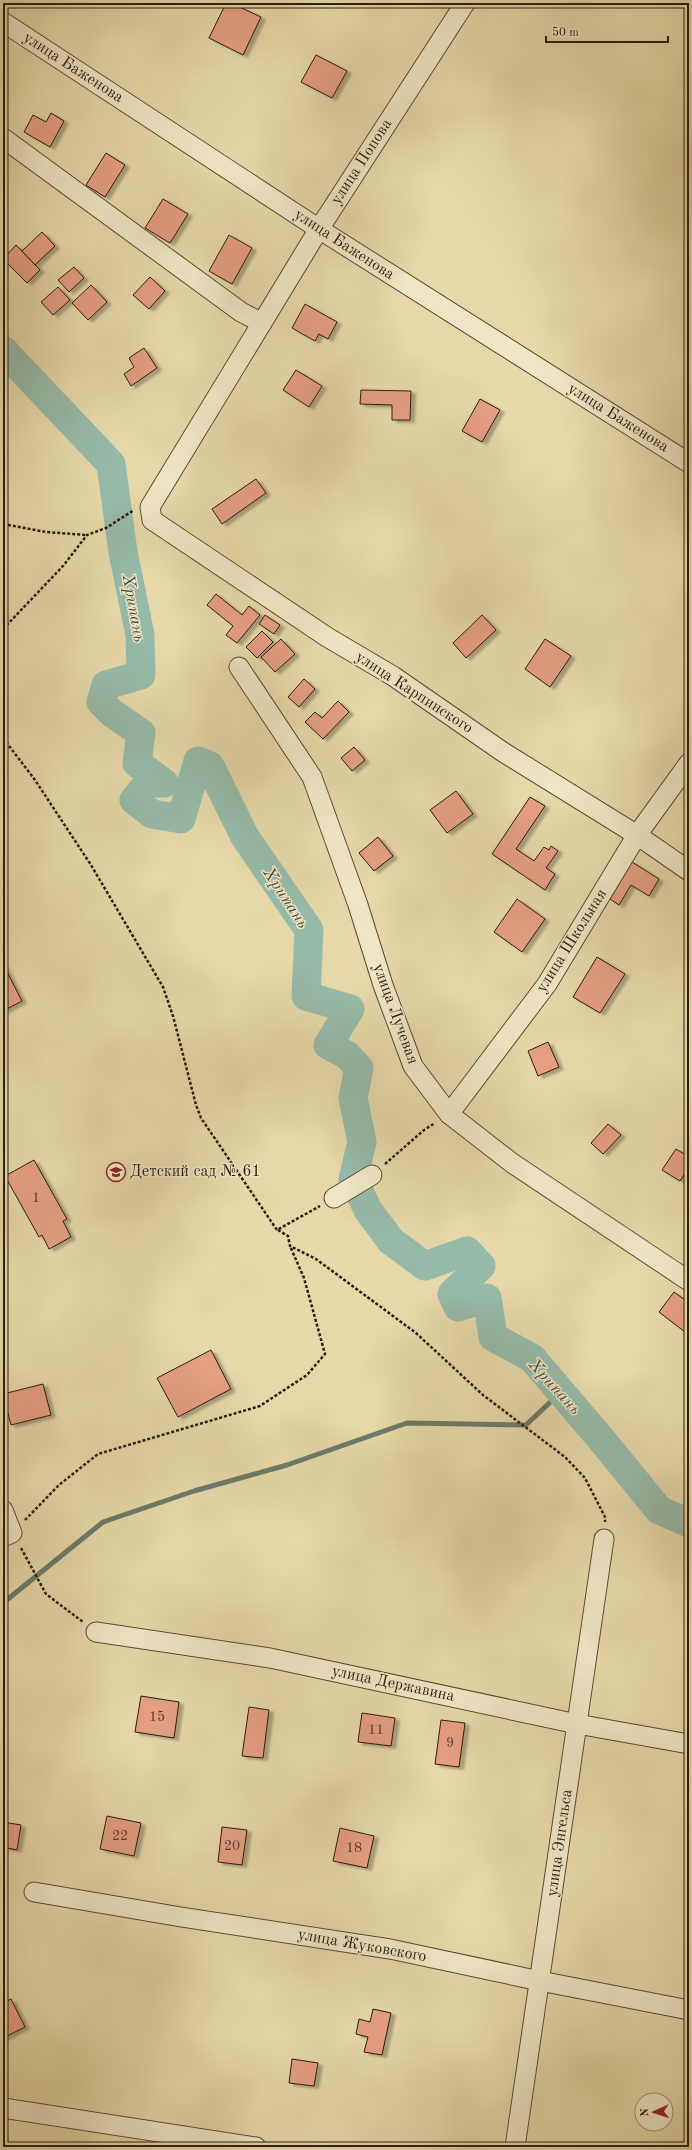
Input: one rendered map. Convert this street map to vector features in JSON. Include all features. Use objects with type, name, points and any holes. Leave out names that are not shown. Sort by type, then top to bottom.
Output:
[{"type":"street","name":"улица Попова","points":[[150,507],[319,229],[465,3]]},
{"type":"street","name":"улица Баженова","points":[[3,22],[319,229],[689,463]]},
{"type":"street","points":[[3,138],[241,312],[262,323]]},
{"type":"street","name":"улица Карпинского","points":[[150,507],[152,520],[174,535],[327,637],[393,676],[503,752],[637,835],[689,871]]},
{"type":"street","name":"улица Лучевая","points":[[239,667],[312,777],[358,905],[383,985],[413,1066],[449,1114],[512,1163],[689,1281]]},
{"type":"street","name":"улица Школьная","points":[[449,1114],[547,984],[637,835],[689,763]]},
{"type":"street","points":[[334,1198],[372,1176]]},
{"type":"street","points":[[3,1510],[8,1535]]},
{"type":"street","name":"улица Энгельса","points":[[515,2147],[604,1539]]},
{"type":"street","name":"улица Державина","points":[[96,1632],[270,1658],[577,1724],[689,1744]]},
{"type":"street","name":"улица Жуковского","points":[[34,1892],[181,1917],[390,1949],[540,1982],[689,2010]]},
{"type":"street","points":[[3,2108],[256,2147]]},
{"type":"path","points":[[3,524],[46,532],[87,535],[106,528],[134,510],[150,507]]},
{"type":"path","points":[[3,629],[63,566],[87,535]]},
{"type":"path","points":[[3,738],[35,780],[91,865],[163,987],[173,1016],[196,1105],[201,1118],[277,1230],[288,1236],[290,1246],[306,1285],[325,1354],[307,1375],[260,1406],[98,1454],[59,1485],[8,1535],[46,1594],[96,1632]]},
{"type":"path","points":[[372,1176],[424,1130],[449,1114]]},
{"type":"path","points":[[277,1230],[334,1198]]},
{"type":"path","points":[[290,1246],[316,1259],[416,1334],[483,1395],[565,1457],[585,1478],[605,1516],[604,1539]]},
{"type":"building","points":[[226,3],[231,3],[261,17],[243,55],[209,38]]},
{"type":"building","points":[[316,55],[347,71],[332,98],[301,82]]},
{"type":"building","points":[[51,113],[64,121],[50,147],[24,132],[33,115],[46,122]]},
{"type":"building","points":[[106,153],[125,165],[105,197],[86,185]]},
{"type":"building","points":[[163,199],[188,214],[170,243],[145,228]]},
{"type":"building","points":[[42,232],[55,246],[35,265],[22,251]]},
{"type":"building","points":[[229,235],[252,248],[232,284],[209,271]]},
{"type":"building","points":[[16,245],[40,270],[27,283],[3,259]]},
{"type":"building","points":[[74,267],[84,278],[69,292],[58,280]]},
{"type":"building","points":[[150,277],[165,291],[149,309],[133,295]]},
{"type":"building","points":[[91,285],[107,302],[88,320],[72,303]]},
{"type":"building","points":[[58,287],[70,300],[53,315],[41,302]]},
{"type":"building","points":[[305,304],[337,322],[328,339],[319,334],[315,341],[292,328]]},
{"type":"building","points":[[144,348],[157,368],[131,386],[124,374],[134,367],[129,358]]},
{"type":"building","points":[[296,370],[322,386],[309,407],[283,390]]},
{"type":"building","points":[[361,390],[411,391],[410,420],[392,420],[392,405],[360,404]]},
{"type":"building","points":[[480,399],[500,410],[482,442],[462,431]]},
{"type":"building","points":[[256,479],[266,493],[222,524],[212,509]]},
{"type":"building","points":[[216,594],[242,615],[249,606],[260,615],[237,643],[226,635],[233,626],[207,605]]},
{"type":"building","points":[[265,615],[280,625],[274,634],[259,624]]},
{"type":"building","points":[[482,615],[496,630],[466,658],[453,643]]},
{"type":"building","points":[[262,631],[273,642],[257,658],[246,647]]},
{"type":"building","points":[[281,639],[295,654],[275,672],[261,657]]},
{"type":"building","points":[[545,639],[571,656],[550,687],[525,669]]},
{"type":"building","points":[[304,679],[315,689],[299,707],[288,697]]},
{"type":"building","points":[[338,701],[349,712],[323,739],[305,722],[315,712],[322,718]]},
{"type":"building","points":[[354,747],[365,760],[352,771],[341,758]]},
{"type":"building","points":[[456,791],[473,814],[447,833],[430,810]]},
{"type":"building","points":[[530,797],[545,806],[516,849],[534,861],[544,847],[549,850],[551,846],[558,851],[546,868],[555,874],[545,890],[492,854]]},
{"type":"building","points":[[378,837],[393,856],[374,871],[359,853]]},
{"type":"building","points":[[632,862],[659,879],[649,896],[631,885],[619,905],[610,899]]},
{"type":"building","points":[[517,899],[545,919],[522,952],[494,932]]},
{"type":"building","points":[[597,957],[625,974],[600,1013],[573,997]]},
{"type":"building","points":[[3,964],[22,1001],[3,1011]]},
{"type":"building","points":[[548,1042],[559,1067],[538,1076],[528,1051]]},
{"type":"building","points":[[608,1124],[621,1135],[603,1154],[591,1143]]},
{"type":"building","points":[[676,1149],[689,1157],[689,1167],[680,1181],[662,1170]]},
{"type":"building","points":[[34,1160],[67,1219],[63,1221],[71,1237],[49,1249],[42,1235],[39,1237],[5,1176]]},
{"type":"building","points":[[674,1292],[689,1303],[689,1327],[685,1332],[659,1312]]},
{"type":"building","points":[[211,1350],[231,1389],[178,1417],[157,1378]]},
{"type":"building","points":[[43,1384],[51,1415],[11,1425],[3,1394]]},
{"type":"building","points":[[141,1696],[179,1702],[174,1738],[135,1732]]},
{"type":"building","points":[[249,1707],[269,1710],[263,1758],[242,1756]]},
{"type":"building","points":[[362,1713],[395,1718],[391,1746],[358,1742]]},
{"type":"building","points":[[441,1720],[465,1723],[459,1767],[435,1764]]},
{"type":"building","points":[[107,1816],[141,1823],[134,1856],[100,1849]]},
{"type":"building","points":[[3,1822],[21,1825],[17,1850],[3,1847]]},
{"type":"building","points":[[222,1827],[247,1830],[242,1865],[218,1862]]},
{"type":"building","points":[[340,1828],[374,1836],[367,1868],[333,1861]]},
{"type":"building","points":[[11,1999],[25,2027],[3,2038],[3,2003]]},
{"type":"building","points":[[373,2009],[391,2013],[382,2055],[364,2052],[368,2037],[356,2034],[359,2019],[370,2022]]},
{"type":"building","points":[[292,2059],[318,2063],[314,2086],[289,2083]]},
{"type":"waterway","name":"Хрипань","points":[[3,350],[111,464],[123,552],[140,635],[141,675],[106,685],[101,702],[112,713],[141,733],[137,763],[164,783],[148,783],[134,800],[152,814],[181,819],[198,761],[210,766],[245,837],[309,930],[306,996],[350,1009],[328,1045],[347,1055],[359,1068],[353,1098],[362,1142],[353,1179],[368,1210],[391,1241],[425,1266],[467,1251],[481,1266],[452,1294],[458,1307],[487,1298],[493,1337],[532,1358],[659,1510],[689,1523]]},
{"type":"waterway","points":[[3,1603],[103,1522],[194,1491],[287,1465],[407,1423],[526,1425],[561,1392]]},
{"type":"place","name":"Детский сад № 61","points":[[116,1172]]}]
